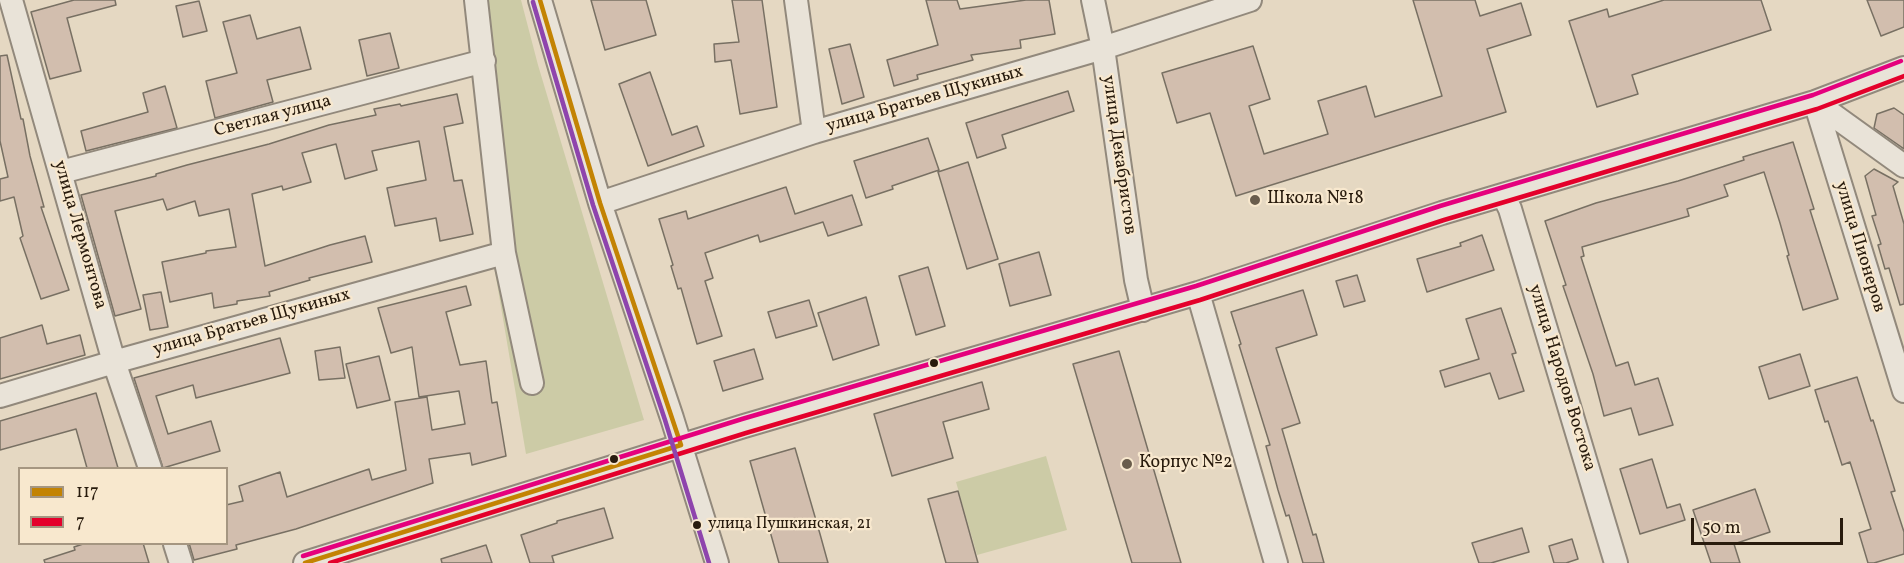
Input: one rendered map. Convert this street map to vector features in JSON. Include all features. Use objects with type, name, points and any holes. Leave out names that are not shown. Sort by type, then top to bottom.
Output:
[{"type":"street","name":"улица Лермонтова","points":[[12,0],[114,362],[150,467]]},
{"type":"street","points":[[476,0],[504,253],[532,383]]},
{"type":"street","points":[[540,0],[600,203],[681,445],[717,563]]},
{"type":"street","points":[[796,0],[814,132]]},
{"type":"street","name":"улица Декабристов","points":[[1093,0],[1103,48],[1136,280],[1143,310]]},
{"type":"street","name":"улица Братьев Щукиных","points":[[600,203],[814,132],[1103,48],[1250,0]]},
{"type":"street","name":"Светлая улица","points":[[61,172],[484,61]]},
{"type":"street","points":[[305,563],[681,445],[1143,310],[1442,213],[1815,102],[1904,68]]},
{"type":"street","points":[[1815,102],[1904,166]]},
{"type":"street","name":"улица Пионеров","points":[[1815,102],[1904,391]]},
{"type":"street","name":"улица Народов Востока","points":[[1503,195],[1510,209],[1616,563]]},
{"type":"street","name":"улица Братьев Щукиных","points":[[0,396],[504,253]]},
{"type":"street","points":[[1198,293],[1276,563]]},
{"type":"street","points":[[176,545],[181,563]]},
{"type":"green space","points":[[471,0],[521,0],[538,65],[644,420],[526,454],[492,254]]},
{"type":"green space","points":[[1046,456],[1067,530],[977,555],[956,482]]},
{"type":"building","points":[[74,0],[115,0],[116,5],[67,18],[81,71],[50,79],[31,12]]},
{"type":"building","points":[[591,0],[646,0],[656,35],[605,50]]},
{"type":"building","points":[[732,0],[762,0],[777,107],[740,114],[731,60],[715,62],[714,44],[739,42]]},
{"type":"building","points":[[926,0],[957,0],[960,9],[1026,0],[1049,0],[1055,34],[1020,40],[1021,48],[971,55],[973,60],[917,75],[918,79],[894,86],[887,60],[938,45]]},
{"type":"building","points":[[1413,0],[1475,0],[1480,16],[1521,3],[1531,35],[1487,49],[1506,112],[1236,196],[1210,113],[1177,123],[1162,73],[1253,46],[1270,99],[1249,106],[1264,154],[1328,134],[1318,101],[1366,86],[1375,117],[1442,96]]},
{"type":"building","points":[[1664,0],[1761,0],[1771,30],[1632,75],[1638,94],[1597,107],[1569,21],[1607,9],[1609,17]]},
{"type":"building","points":[[1867,0],[1904,0],[1904,27],[1881,36]]},
{"type":"building","points":[[199,1],[207,31],[183,37],[176,6]]},
{"type":"building","points":[[250,15],[257,39],[300,27],[311,69],[267,80],[273,102],[215,118],[206,81],[237,73],[223,22]]},
{"type":"building","points":[[390,33],[399,68],[367,76],[359,40]]},
{"type":"building","points":[[850,44],[864,97],[842,104],[829,49]]},
{"type":"building","points":[[7,55],[44,207],[41,207],[69,290],[41,299],[20,238],[23,236],[14,197],[0,201],[0,179],[8,177],[0,141],[0,56]]},
{"type":"building","points":[[650,72],[672,135],[697,126],[704,146],[648,166],[619,84]]},
{"type":"building","points":[[165,86],[177,128],[86,151],[81,131],[148,112],[143,93]]},
{"type":"building","points":[[1068,91],[1074,111],[1002,135],[1006,148],[977,158],[966,123]]},
{"type":"building","points":[[457,94],[463,123],[444,127],[454,181],[462,180],[473,234],[440,241],[436,218],[395,226],[387,188],[426,180],[419,141],[372,151],[377,170],[345,179],[336,144],[302,153],[311,182],[283,190],[282,186],[252,194],[265,266],[365,236],[372,262],[309,278],[310,280],[269,292],[270,296],[237,301],[237,304],[214,308],[212,293],[170,302],[162,262],[206,253],[206,251],[236,247],[229,209],[199,216],[195,201],[167,210],[163,199],[115,211],[141,309],[115,316],[81,195],[156,176],[156,174],[269,144],[329,125],[376,115],[374,109],[400,104],[401,106]]},
{"type":"building","points":[[1894,108],[1904,115],[1904,149],[1874,128],[1877,114]]},
{"type":"building","points":[[928,138],[939,170],[892,186],[893,189],[866,198],[854,161]]},
{"type":"building","points":[[1793,142],[1814,209],[1810,210],[1838,299],[1803,310],[1764,172],[1724,185],[1728,196],[1687,209],[1689,216],[1582,247],[1584,256],[1581,257],[1616,366],[1628,362],[1635,385],[1658,378],[1673,425],[1639,435],[1631,408],[1604,416],[1545,221],[1596,203],[1744,160],[1743,157]]},
{"type":"building","points":[[968,162],[998,259],[967,269],[938,172]]},
{"type":"building","points":[[1874,169],[1898,182],[1893,186],[1904,224],[1904,304],[1900,305],[1889,268],[1885,269],[1878,245],[1881,244],[1872,216],[1876,215],[1865,176]]},
{"type":"building","points":[[786,187],[795,214],[852,195],[862,225],[828,236],[823,222],[760,242],[758,235],[705,253],[713,278],[705,281],[722,336],[697,344],[681,288],[678,289],[671,266],[673,265],[659,219],[686,211],[688,219]]},
{"type":"building","points":[[1482,235],[1494,270],[1427,292],[1417,259],[1461,246],[1460,243]]},
{"type":"building","points":[[1039,252],[1051,295],[1010,306],[999,264]]},
{"type":"building","points":[[928,267],[945,326],[916,335],[899,276]]},
{"type":"building","points":[[1357,275],[1365,301],[1344,307],[1336,281]]},
{"type":"building","points":[[466,286],[471,305],[446,312],[460,365],[486,361],[492,403],[497,402],[506,456],[472,465],[470,453],[429,459],[433,483],[296,529],[236,545],[237,549],[194,560],[190,545],[228,545],[228,505],[243,501],[239,486],[280,472],[287,497],[369,469],[372,480],[406,470],[395,402],[427,397],[432,430],[465,424],[459,391],[419,397],[412,347],[391,353],[378,308]]},
{"type":"building","points":[[1303,290],[1317,335],[1276,348],[1300,423],[1282,429],[1313,535],[1316,534],[1324,563],[1303,563],[1289,515],[1286,516],[1278,490],[1266,446],[1270,445],[1231,312]]},
{"type":"building","points":[[161,292],[168,327],[150,330],[143,295]]},
{"type":"building","points":[[866,297],[879,345],[833,360],[818,313]]},
{"type":"building","points":[[809,300],[817,326],[776,338],[768,312]]},
{"type":"building","points":[[1501,308],[1516,353],[1512,354],[1524,391],[1499,399],[1490,373],[1445,387],[1440,371],[1479,359],[1466,319]]},
{"type":"building","points":[[42,325],[47,344],[80,335],[85,355],[0,379],[0,338]]},
{"type":"building","points":[[280,338],[290,373],[196,398],[193,385],[156,396],[168,434],[211,421],[220,451],[166,467],[163,467],[134,378]]},
{"type":"building","points":[[340,347],[345,378],[319,380],[315,351]]},
{"type":"building","points":[[754,349],[763,379],[723,391],[714,361]]},
{"type":"building","name":"Корпус №2","points":[[1119,351],[1181,563],[1132,563],[1073,364]]},
{"type":"building","points":[[1800,354],[1810,386],[1769,399],[1759,367]]},
{"type":"building","points":[[379,356],[390,400],[357,408],[346,364]]},
{"type":"building","points":[[1857,377],[1895,491],[1891,492],[1904,532],[1904,554],[1874,563],[1868,563],[1859,533],[1871,529],[1850,462],[1842,465],[1815,390]]},
{"type":"building","points":[[982,382],[989,409],[943,422],[953,458],[892,476],[874,414]]},
{"type":"building","points":[[96,393],[118,467],[87,467],[76,429],[0,450],[0,421]]},
{"type":"building","points":[[795,448],[828,563],[779,563],[750,461]]},
{"type":"building","points":[[1652,459],[1667,508],[1680,504],[1685,520],[1640,534],[1620,469]]},
{"type":"building","points":[[1755,489],[1770,532],[1734,544],[1740,563],[1711,563],[1693,510]]},
{"type":"building","points":[[958,491],[978,563],[946,563],[928,499]]},
{"type":"building","points":[[604,508],[613,538],[552,556],[554,563],[530,563],[521,535],[557,523],[557,521]]},
{"type":"building","points":[[1522,528],[1529,552],[1491,563],[1479,563],[1472,543]]},
{"type":"building","points":[[1572,539],[1578,559],[1566,563],[1554,563],[1549,546]]},
{"type":"building","points":[[80,545],[144,545],[149,563],[45,563],[44,560],[75,550],[74,547]]},
{"type":"building","points":[[486,545],[492,563],[442,563],[441,559]]},
{"type":"transit line","name":"117","points":[[540,0],[600,203],[681,445]]},
{"type":"transit line","points":[[533,2],[593,205],[665,420],[709,563]]},
{"type":"transit line","points":[[303,556],[742,419],[1196,286],[1440,206],[1813,95],[1901,61]]},
{"type":"transit line","name":"7","points":[[330,563],[746,433],[1200,300],[1444,220],[1817,109],[1904,76]]},
{"type":"transit line","name":"117","points":[[305,563],[681,445]]},
{"type":"place","name":"Школа №18","points":[[1255,200]]},
{"type":"place","name":"Корпус №2","points":[[1127,464]]},
{"type":"place","name":"улица Пушкинская, 21","points":[[697,525]]}]
